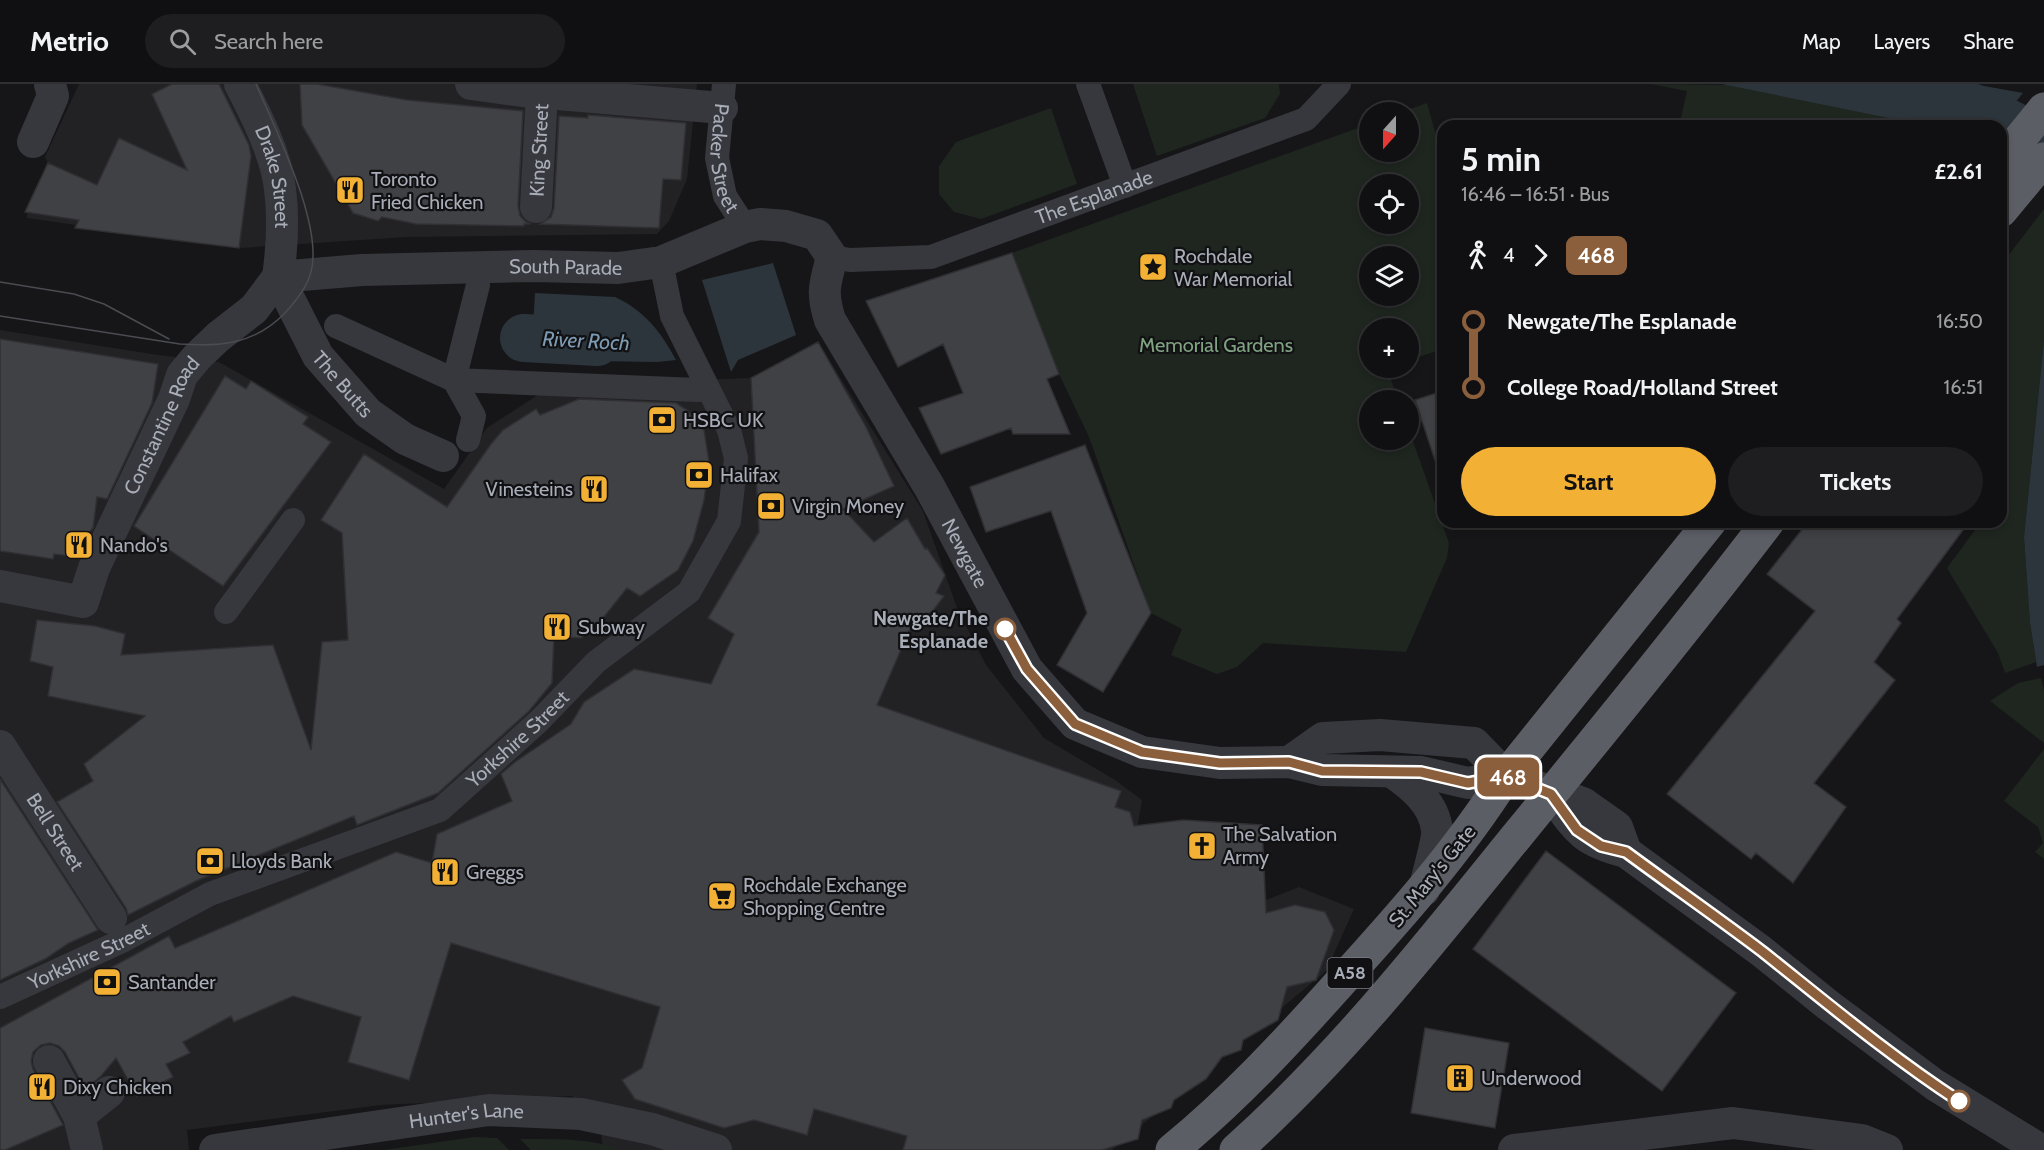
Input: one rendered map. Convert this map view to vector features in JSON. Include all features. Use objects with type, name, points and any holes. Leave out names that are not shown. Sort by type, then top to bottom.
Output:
[{"type":"highway","points":[[2007,155],[2044,109]]},
{"type":"highway","points":[[2007,204],[2044,159]]},
{"type":"highway","name":"St. Mary's Gate","points":[[1172,1150],[1210,1119],[1264,1067],[1424,890],[1477,822],[1506,776],[1705,528]]},
{"type":"highway","name":"St. Mary's Gate","points":[[1236,1150],[1276,1114],[1350,1038],[1416,961],[1701,609],[1763,528]]},
{"type":"street","points":[[33,142],[53,96],[50,84]]},
{"type":"street","name":"Drake Street","points":[[240,84],[263,129],[280,187],[282,242],[278,278]]},
{"type":"street","points":[[471,84],[530,89],[723,96]]},
{"type":"street","points":[[1088,84],[1125,186]]},
{"type":"street","name":"The Esplanade","points":[[832,257],[850,260],[931,256],[1306,119],[1339,84]]},
{"type":"street","name":"King Street","points":[[530,89],[536,207]]},
{"type":"street","name":"Packer Street","points":[[723,96],[717,158],[724,196],[745,227]]},
{"type":"street","name":"South Parade","points":[[278,278],[362,270],[534,266],[618,268],[661,262],[745,227],[760,224],[786,226],[817,235],[832,257]]},
{"type":"street","name":"Newgate","points":[[832,257],[824,301],[830,320],[930,488],[1027,669],[1075,724],[1142,752],[1220,763],[1289,762],[1322,771],[1421,772],[1468,783],[1506,776]]},
{"type":"street","name":"Yorkshire Street","points":[[0,997],[124,940],[210,894],[440,810],[539,721],[596,662],[689,592],[729,521],[736,458],[729,430],[672,316],[661,262]]},
{"type":"street","name":"Constantine Road","points":[[0,586],[83,602],[94,568],[174,399],[183,375],[197,357],[218,337],[254,309],[278,278]]},
{"type":"street","name":"The Butts","points":[[278,278],[318,356],[368,413],[405,439],[455,448]]},
{"type":"street","points":[[455,448],[474,416],[454,380],[478,285]]},
{"type":"street","points":[[336,326],[454,380],[698,390]]},
{"type":"street","points":[[226,612],[293,520]]},
{"type":"street","points":[[1289,762],[1323,738],[1380,735],[1474,744],[1506,776],[1551,794],[1577,830],[1601,846],[1626,852],[1761,951],[1828,1005],[1935,1085],[2041,1150]]},
{"type":"street","name":"Bell Street","points":[[0,746],[111,918]]},
{"type":"street","points":[[1392,772],[1414,788],[1428,805],[1437,831],[1424,890]]},
{"type":"street","points":[[49,1061],[79,1116],[87,1150]]},
{"type":"street","points":[[79,1116],[110,1092]]},
{"type":"street","name":"Hunter's Lane","points":[[215,1150],[489,1110],[581,1114],[649,1139],[716,1150]]},
{"type":"street","points":[[1514,1150],[1733,1123],[1862,1140],[1887,1150]]},
{"type":"shaded area","points":[[79,84],[697,84],[687,179],[669,221],[657,234],[407,237],[239,248],[27,218],[27,208],[48,163],[45,157]]},
{"type":"shaded area","points":[[0,330],[158,355],[219,362],[444,489],[487,428],[541,393],[671,381],[751,378],[818,342],[923,511],[957,608],[986,665],[1044,738],[1115,780],[1142,800],[1128,880],[1266,900],[1299,887],[1354,909],[1326,971],[1112,1150],[603,1150],[601,1131],[572,1096],[381,1105],[187,1130],[189,1150],[0,1150]]},
{"type":"green space","points":[[1133,84],[1279,84],[1280,94],[1265,118],[1157,156]]},
{"type":"green space","points":[[1651,84],[1733,85],[1899,120],[1691,120],[1681,118],[1687,91]]},
{"type":"green space","name":"Memorial Gardens","points":[[1427,103],[1437,139],[1437,351],[1419,357],[1419,318],[1359,318],[1359,378],[1390,378],[1395,390],[1359,390],[1359,450],[1416,450],[1437,509],[1437,528],[1444,528],[1449,543],[1447,558],[1406,652],[1263,643],[1237,667],[1217,674],[1171,655],[1182,629],[1151,613],[1089,437],[1059,374],[1012,253],[1359,128],[1359,162],[1419,162],[1419,106]]},
{"type":"green space","points":[[1051,108],[1077,184],[981,219],[954,212],[939,194],[939,166],[956,142]]},
{"type":"green space","points":[[2044,209],[2044,340],[2024,537],[2030,623],[2036,662],[2005,673],[1998,653],[1947,568],[1977,528],[2007,528],[2007,257]]},
{"type":"green space","points":[[2041,678],[2044,690],[2044,743],[1990,701],[2018,683]]},
{"type":"green space","points":[[2044,749],[2044,859],[2035,852],[2043,843],[2038,827],[2004,801]]},
{"type":"green space","points":[[474,1137],[497,1138],[509,1150],[384,1150]]},
{"type":"green space","points":[[520,1139],[580,1141],[603,1144],[614,1147],[615,1150],[531,1150]]},
{"type":"water","points":[[1722,84],[1973,84],[2023,93],[2001,120],[1899,120]]},
{"type":"water","points":[[773,263],[796,335],[738,360],[731,372],[702,280]]},
{"type":"water","points":[[535,293],[615,297],[635,309],[651,323],[676,360],[657,362],[531,360]]},
{"type":"water","points":[[2044,340],[2044,665],[2037,667],[2030,623],[2024,537]]},
{"type":"building","points":[[172,84],[219,84],[249,145],[251,156],[239,248],[75,228],[79,220],[25,212],[48,163],[97,185],[119,138],[187,170],[152,94]]},
{"type":"building","points":[[300,84],[317,84],[407,100],[523,111],[518,206],[520,216],[531,224],[524,224],[524,226],[416,224],[382,217],[378,221],[353,213],[302,125]]},
{"type":"building","points":[[588,115],[686,123],[681,180],[663,179],[659,228],[540,224],[551,217],[554,208],[559,116],[588,118]]},
{"type":"building","points":[[1012,253],[1059,374],[1047,379],[1070,434],[1013,434],[1011,428],[941,454],[919,408],[963,393],[943,344],[898,367],[866,301]]},
{"type":"building","points":[[0,339],[158,364],[152,403],[107,499],[97,497],[93,528],[87,534],[79,557],[54,554],[53,559],[0,551]]},
{"type":"building","name":"Rochdale Exchange Shopping Centre","points":[[818,342],[866,427],[894,486],[843,509],[874,542],[907,518],[925,549],[927,548],[945,575],[936,593],[944,596],[932,612],[913,622],[877,705],[1121,791],[1115,807],[1130,812],[1134,826],[1183,820],[1262,825],[1266,913],[1295,905],[1325,912],[1334,930],[1316,980],[1287,987],[1278,1020],[1243,1040],[1241,1050],[1222,1057],[1206,1079],[1174,1100],[1171,1108],[1142,1120],[1138,1139],[1102,1150],[903,1150],[907,1136],[814,1109],[807,1135],[754,1120],[724,1128],[635,1099],[622,1080],[642,1068],[660,1007],[451,943],[409,1080],[348,1062],[361,1017],[293,996],[234,1022],[231,1016],[183,1042],[190,1053],[166,1064],[173,1077],[137,1096],[116,1058],[101,1076],[85,1089],[65,1052],[59,1046],[50,1043],[41,1045],[33,1052],[31,1061],[33,1069],[63,1125],[5,1150],[0,1150],[0,1028],[169,936],[175,948],[396,852],[432,863],[437,834],[512,801],[501,774],[571,724],[584,702],[634,669],[711,684],[734,634],[708,618],[759,532],[751,378]]},
{"type":"building","points":[[225,376],[246,389],[251,381],[308,417],[303,424],[331,442],[223,586],[134,526]]},
{"type":"building","points":[[1437,393],[1437,466],[1419,412],[1419,399]]},
{"type":"building","points":[[579,399],[676,403],[687,410],[704,430],[709,462],[704,500],[693,541],[678,570],[640,596],[627,588],[596,627],[581,638],[554,636],[552,683],[529,711],[438,793],[357,825],[354,816],[196,881],[128,915],[126,908],[57,802],[93,781],[84,764],[145,716],[48,696],[53,667],[30,661],[37,620],[95,626],[125,634],[121,655],[273,645],[311,750],[322,642],[348,640],[342,533],[321,520],[364,454],[447,507],[503,430],[536,409],[540,415]]},
{"type":"building","points":[[1085,445],[1151,613],[1103,692],[1057,665],[1087,613],[1051,511],[986,532],[970,487]]},
{"type":"building","points":[[1803,528],[1965,528],[1897,619],[1901,623],[1874,662],[1895,680],[1814,783],[1846,807],[1793,883],[1756,853],[1751,859],[1667,794],[1815,611],[1767,574]]},
{"type":"building","points":[[0,779],[98,930],[0,980]]},
{"type":"building","points":[[1546,851],[1736,993],[1662,1091],[1473,949]]},
{"type":"building","name":"Underwood","points":[[1425,1028],[1509,1043],[1495,1128],[1411,1113]]},
{"type":"waterway","name":"River Roch","points":[[1885,84],[1969,106],[2002,120]]},
{"type":"waterway","name":"River Roch","points":[[2007,122],[2044,148]]},
{"type":"waterway","name":"River Roch","points":[[524,338],[597,342]]},
{"type":"tram line","points":[[0,316],[180,344],[209,345],[249,337],[274,323],[303,290],[310,275],[313,255],[305,206],[286,152],[256,84]]},
{"type":"tram line","points":[[0,282],[74,294],[104,304],[169,339]]},
{"type":"bus line","name":"468","points":[[1005,629],[1027,669],[1075,724],[1142,752],[1220,763],[1289,762],[1322,771],[1421,772],[1468,783],[1506,776],[1551,794],[1577,830],[1601,846],[1626,852],[1959,1101]]},
{"type":"place","name":"Toronto Fried Chicken","points":[[350,190]]},
{"type":"place","name":"Rochdale War Memorial","points":[[1153,267]]},
{"type":"place","name":"HSBC UK","points":[[662,420]]},
{"type":"place","name":"Halifax","points":[[699,475]]},
{"type":"place","name":"Vinesteins","points":[[594,489]]},
{"type":"place","name":"Virgin Money","points":[[771,506]]},
{"type":"place","name":"Nando's","points":[[79,545]]},
{"type":"place","name":"Subway","points":[[557,627]]},
{"type":"place","name":"Newgate/The Esplanade","points":[[1005,629]]},
{"type":"place","name":"The Salvation Army","points":[[1202,846]]},
{"type":"place","name":"Lloyds Bank","points":[[210,861]]},
{"type":"place","name":"Greggs","points":[[445,872]]},
{"type":"place","name":"Rochdale Exchange Shopping Centre","points":[[722,896]]},
{"type":"place","name":"Santander","points":[[107,982]]},
{"type":"place","name":"Underwood","points":[[1460,1078]]},
{"type":"place","name":"Dixy Chicken","points":[[42,1087]]}]
